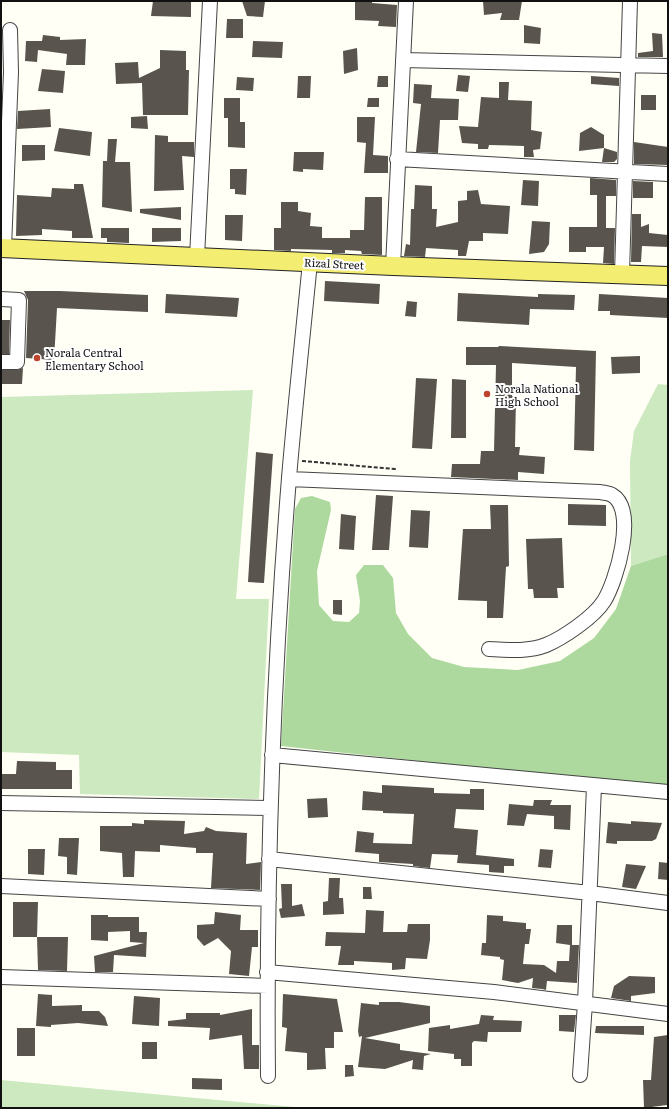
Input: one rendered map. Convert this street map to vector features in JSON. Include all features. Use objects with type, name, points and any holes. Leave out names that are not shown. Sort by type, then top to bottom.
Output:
[{"type":"main road","name":"Rizal Street","points":[[2,248],[393,266],[668,276]]},
{"type":"street","points":[[197,257],[210,1]]},
{"type":"street","points":[[393,266],[406,1]]},
{"type":"street","points":[[622,274],[630,1]]},
{"type":"street","points":[[2,248],[11,72],[10,30]]},
{"type":"street","points":[[403,60],[668,66]]},
{"type":"street","points":[[398,159],[668,174]]},
{"type":"street","points":[[268,1076],[267,979],[270,808],[278,628],[290,460],[310,262]]},
{"type":"street","points":[[1,298],[19,300],[17,362],[1,362]]},
{"type":"street","points":[[289,479],[600,492],[612,495],[619,502],[624,531],[618,572],[604,602],[566,634],[546,645],[525,650],[489,649]]},
{"type":"street","points":[[272,755],[668,792]]},
{"type":"street","points":[[580,1075],[585,1003],[594,786]]},
{"type":"street","points":[[1,803],[270,808]]},
{"type":"street","points":[[269,859],[590,893],[668,903]]},
{"type":"street","points":[[1,886],[269,899]]},
{"type":"street","points":[[1,976],[267,979],[494,992],[668,1014]]},
{"type":"path","points":[[290,460],[395,469],[395,483]]},
{"type":"green space","points":[[658,384],[668,385],[668,554],[631,566],[630,461],[634,431]]},
{"type":"green space","points":[[253,390],[236,599],[269,599],[259,799],[80,794],[79,755],[1,752],[1,397]]},
{"type":"green space","points":[[312,496],[330,502],[331,510],[317,571],[319,605],[333,621],[349,622],[359,613],[360,601],[356,575],[364,565],[383,565],[393,578],[396,613],[408,634],[432,658],[464,667],[518,670],[560,661],[594,638],[616,609],[631,566],[668,554],[668,788],[281,746],[295,509],[301,498]]},
{"type":"green space","points":[[1,1080],[306,1108],[1,1108]]},
{"type":"building","points":[[153,1],[191,1],[191,17],[151,16]]},
{"type":"building","points":[[242,1],[265,1],[263,17],[247,16]]},
{"type":"building","points":[[355,1],[372,1],[372,3],[397,5],[396,27],[378,26],[379,21],[355,20]]},
{"type":"building","points":[[483,1],[522,1],[519,20],[500,20],[502,13],[484,15]]},
{"type":"building","points":[[227,19],[243,19],[243,38],[226,38]]},
{"type":"building","points":[[524,25],[541,28],[540,44],[524,43]]},
{"type":"building","points":[[652,33],[662,34],[663,57],[638,57],[638,53],[653,51]]},
{"type":"building","points":[[43,35],[60,37],[60,40],[86,39],[85,65],[66,65],[67,54],[38,50],[37,62],[25,61],[26,41],[42,41]]},
{"type":"building","points":[[253,41],[283,42],[282,58],[252,57]]},
{"type":"building","points":[[357,48],[358,70],[344,74],[343,51]]},
{"type":"building","points":[[160,50],[186,51],[186,70],[189,70],[188,115],[143,115],[142,83],[116,84],[115,63],[138,62],[139,78],[160,68]]},
{"type":"building","points":[[42,69],[65,71],[63,93],[38,91]]},
{"type":"building","points":[[458,75],[470,76],[468,92],[456,91]]},
{"type":"building","points":[[298,76],[311,76],[310,98],[297,98]]},
{"type":"building","points":[[378,76],[388,76],[388,87],[377,87]]},
{"type":"building","points":[[591,76],[619,78],[619,86],[591,84]]},
{"type":"building","points":[[237,77],[254,78],[253,91],[236,90]]},
{"type":"building","points":[[499,82],[509,82],[508,100],[532,101],[531,130],[542,132],[540,149],[533,150],[534,157],[524,157],[524,146],[489,145],[488,149],[478,149],[478,144],[462,143],[459,126],[478,127],[481,97],[499,98]]},
{"type":"building","points":[[414,84],[432,85],[431,98],[459,99],[458,120],[440,120],[438,153],[416,152],[421,104],[413,103]]},
{"type":"building","points":[[641,95],[656,95],[656,110],[641,110]]},
{"type":"building","points":[[224,98],[240,98],[240,122],[245,122],[245,148],[228,147],[228,118],[224,118]]},
{"type":"building","points":[[368,98],[379,98],[379,107],[367,107]]},
{"type":"building","points":[[50,109],[51,127],[17,129],[18,111]]},
{"type":"building","points":[[147,116],[148,129],[131,128],[131,117]]},
{"type":"building","points":[[357,117],[375,117],[373,155],[388,156],[388,173],[364,173],[366,143],[357,142]]},
{"type":"building","points":[[591,127],[604,135],[604,148],[579,151],[580,133]]},
{"type":"building","points":[[59,128],[92,132],[90,156],[54,151]]},
{"type":"building","points":[[155,135],[168,136],[168,142],[194,142],[194,157],[182,156],[184,190],[154,191]]},
{"type":"building","points":[[108,139],[117,139],[115,162],[130,162],[132,212],[102,207],[103,161],[107,161]]},
{"type":"building","points":[[634,142],[668,147],[668,165],[634,164]]},
{"type":"building","points":[[22,145],[45,145],[45,160],[22,161]]},
{"type":"building","points":[[604,148],[617,152],[617,159],[614,162],[602,162]]},
{"type":"building","points":[[294,152],[324,152],[323,170],[303,169],[303,172],[293,171]]},
{"type":"building","points":[[230,169],[247,169],[246,195],[235,194],[235,189],[230,189]]},
{"type":"building","points":[[590,178],[616,180],[616,196],[606,196],[606,228],[615,228],[614,264],[603,263],[604,247],[586,247],[586,252],[569,252],[569,227],[597,227],[597,195],[590,195]]},
{"type":"building","points":[[523,180],[539,181],[538,206],[521,205]]},
{"type":"building","points":[[633,181],[653,182],[653,198],[633,198]]},
{"type":"building","points":[[74,184],[83,184],[93,238],[72,238],[72,231],[42,229],[42,235],[16,236],[17,195],[51,197],[52,188],[74,189]]},
{"type":"building","points":[[415,185],[432,186],[432,209],[437,209],[436,227],[458,222],[458,201],[467,200],[467,191],[478,190],[481,204],[510,206],[508,234],[483,233],[483,241],[469,241],[466,256],[458,256],[458,250],[426,248],[425,257],[404,256],[406,244],[410,245],[411,209],[414,209]]},
{"type":"building","points":[[365,197],[382,197],[382,255],[362,254],[361,251],[345,250],[345,253],[332,253],[332,250],[274,250],[274,228],[281,228],[281,202],[298,202],[298,211],[311,213],[310,226],[322,227],[322,238],[350,238],[350,230],[364,230]]},
{"type":"building","points":[[181,207],[181,220],[140,213],[140,209]]},
{"type":"building","points":[[632,214],[641,214],[641,227],[649,224],[649,233],[668,235],[668,247],[642,246],[641,262],[631,262]]},
{"type":"building","points":[[225,215],[243,215],[242,241],[225,240]]},
{"type":"building","points":[[532,221],[550,222],[549,244],[544,252],[529,254]]},
{"type":"building","points":[[101,228],[129,228],[129,243],[107,242],[107,238],[101,238]]},
{"type":"building","points":[[152,228],[181,228],[181,241],[152,242]]},
{"type":"building","points":[[325,281],[380,284],[379,304],[324,301]]},
{"type":"building","points":[[24,291],[148,295],[148,312],[57,308],[54,360],[26,358],[28,300]]},
{"type":"building","points":[[458,293],[538,297],[538,294],[575,295],[574,310],[530,309],[529,325],[457,321]]},
{"type":"building","points":[[166,294],[239,298],[237,317],[165,313]]},
{"type":"building","points":[[599,294],[668,298],[668,318],[610,315],[610,311],[598,311]]},
{"type":"building","points":[[407,301],[417,302],[416,317],[405,316]]},
{"type":"building","points":[[2,320],[10,320],[9,354],[1,354]]},
{"type":"building","points":[[499,346],[596,351],[594,451],[574,450],[576,367],[512,363],[512,396],[516,397],[515,447],[520,447],[519,455],[545,457],[544,474],[518,472],[518,480],[451,477],[452,464],[480,464],[481,451],[494,451],[496,365],[466,365],[466,347]]},
{"type":"building","points":[[640,356],[640,373],[612,374],[611,357]]},
{"type":"building","points":[[23,368],[22,384],[1,384],[1,370],[17,370]]},
{"type":"building","points":[[416,378],[437,379],[432,449],[412,448]]},
{"type":"building","points":[[452,379],[466,380],[466,438],[451,438]]},
{"type":"building","points":[[256,452],[273,454],[264,583],[248,582]]},
{"type":"building","points":[[376,495],[393,496],[389,550],[372,550]]},
{"type":"building","points":[[568,504],[606,505],[606,526],[568,525]]},
{"type":"building","points":[[490,505],[508,505],[509,566],[506,567],[503,618],[487,618],[487,601],[458,600],[463,529],[491,529]]},
{"type":"building","points":[[411,510],[430,511],[428,548],[409,547]]},
{"type":"building","points":[[341,514],[356,516],[354,550],[339,549]]},
{"type":"building","points":[[562,538],[564,588],[557,588],[558,598],[534,598],[533,589],[528,589],[526,539]]},
{"type":"building","points":[[333,600],[342,600],[342,615],[333,614]]},
{"type":"building","points":[[17,761],[56,762],[56,770],[72,770],[72,789],[1,789],[1,774],[16,774]]},
{"type":"building","points":[[382,785],[434,788],[434,793],[470,794],[470,789],[484,789],[484,810],[456,809],[454,828],[478,830],[476,855],[514,859],[514,866],[504,866],[504,873],[489,872],[489,865],[457,863],[458,855],[432,854],[430,868],[413,866],[413,864],[379,862],[379,854],[355,852],[357,831],[374,833],[373,843],[412,844],[414,814],[383,813],[383,811],[362,810],[363,791],[382,793]]},
{"type":"building","points":[[327,798],[328,817],[308,818],[307,799]]},
{"type":"building","points":[[534,800],[552,800],[550,805],[571,805],[570,830],[554,829],[554,816],[527,814],[524,826],[507,825],[509,804],[533,806]]},
{"type":"building","points":[[144,820],[185,821],[184,834],[204,831],[206,827],[216,831],[247,833],[246,864],[261,862],[260,890],[211,888],[213,853],[196,853],[196,848],[160,845],[160,852],[135,851],[134,877],[123,877],[122,853],[100,851],[100,826],[132,826],[132,823],[144,824]]},
{"type":"building","points":[[631,821],[662,823],[656,839],[652,841],[617,841],[617,844],[606,843],[608,822],[631,824]]},
{"type":"building","points":[[59,838],[79,838],[77,875],[67,874],[67,857],[58,856]]},
{"type":"building","points":[[28,849],[45,849],[44,875],[28,874]]},
{"type":"building","points":[[540,849],[553,850],[551,868],[538,867]]},
{"type":"building","points":[[659,862],[668,863],[668,880],[658,879]]},
{"type":"building","points":[[626,864],[646,866],[636,889],[622,887]]},
{"type":"building","points":[[329,878],[340,878],[339,898],[343,898],[344,914],[323,915],[323,902],[328,901]]},
{"type":"building","points":[[281,884],[292,884],[292,906],[302,904],[305,916],[281,918],[279,909],[282,908]]},
{"type":"building","points":[[363,887],[371,887],[372,899],[363,899]]},
{"type":"building","points":[[13,902],[38,902],[37,937],[13,937]]},
{"type":"building","points":[[366,910],[384,911],[383,932],[407,932],[408,924],[430,924],[430,940],[427,959],[406,958],[405,969],[392,970],[392,963],[354,961],[354,965],[338,965],[341,946],[325,946],[326,932],[365,933]]},
{"type":"building","points":[[215,912],[241,915],[240,930],[258,930],[258,947],[252,947],[249,976],[229,974],[231,951],[218,938],[204,946],[197,938],[197,925],[214,924]]},
{"type":"building","points":[[91,915],[108,915],[108,917],[139,917],[139,932],[147,932],[146,957],[114,955],[113,972],[95,972],[94,956],[144,943],[130,942],[130,931],[108,932],[108,941],[91,940]]},
{"type":"building","points":[[487,915],[503,916],[503,921],[526,923],[526,929],[531,929],[529,944],[525,944],[523,964],[544,965],[556,973],[557,961],[569,961],[570,945],[556,943],[557,925],[572,925],[572,945],[579,945],[577,983],[547,981],[546,990],[532,988],[533,978],[518,983],[502,980],[504,960],[500,959],[500,957],[481,955],[482,943],[486,943]]},
{"type":"building","points":[[37,937],[68,937],[67,971],[38,970]]},
{"type":"building","points":[[629,976],[655,977],[655,993],[631,996],[631,1001],[611,998],[614,986]]},
{"type":"building","points":[[38,994],[52,995],[52,1006],[82,1005],[82,1011],[99,1011],[105,1017],[108,1026],[78,1023],[51,1025],[51,1027],[36,1026]]},
{"type":"building","points":[[283,994],[337,999],[343,1032],[334,1032],[334,1048],[325,1048],[326,1069],[307,1070],[307,1053],[285,1051],[287,1028],[282,1027]]},
{"type":"building","points":[[134,996],[160,998],[159,1026],[132,1024]]},
{"type":"building","points":[[379,1002],[399,1002],[430,1006],[430,1023],[365,1038],[400,1044],[400,1050],[431,1054],[424,1056],[423,1070],[412,1069],[413,1060],[385,1069],[358,1067],[362,1036],[359,1037],[358,1031],[361,1003],[379,1005]]},
{"type":"building","points":[[252,1009],[252,1045],[259,1045],[259,1069],[244,1069],[242,1035],[209,1040],[210,1028],[168,1026],[168,1021],[186,1019],[186,1013],[220,1013],[220,1015]]},
{"type":"building","points":[[481,1015],[494,1016],[493,1020],[522,1021],[521,1032],[488,1032],[487,1042],[474,1041],[472,1043],[472,1066],[461,1066],[461,1059],[454,1059],[454,1054],[428,1051],[429,1028],[450,1025],[450,1029],[479,1024]]},
{"type":"building","points":[[559,1015],[576,1015],[574,1032],[559,1031]]},
{"type":"building","points":[[596,1026],[644,1026],[644,1035],[595,1033]]},
{"type":"building","points":[[17,1028],[35,1028],[35,1056],[17,1056]]},
{"type":"building","points":[[668,1035],[667,1105],[644,1108],[643,1080],[651,1080],[654,1037]]},
{"type":"building","points":[[142,1042],[157,1042],[157,1059],[142,1059]]},
{"type":"building","points":[[345,1065],[353,1065],[354,1076],[345,1077]]},
{"type":"building","points":[[192,1078],[222,1079],[222,1090],[192,1089]]},
{"type":"place","name":"Norala Central Elementary School","points":[[37,358]]},
{"type":"place","name":"Norala National High School","points":[[487,394]]}]
